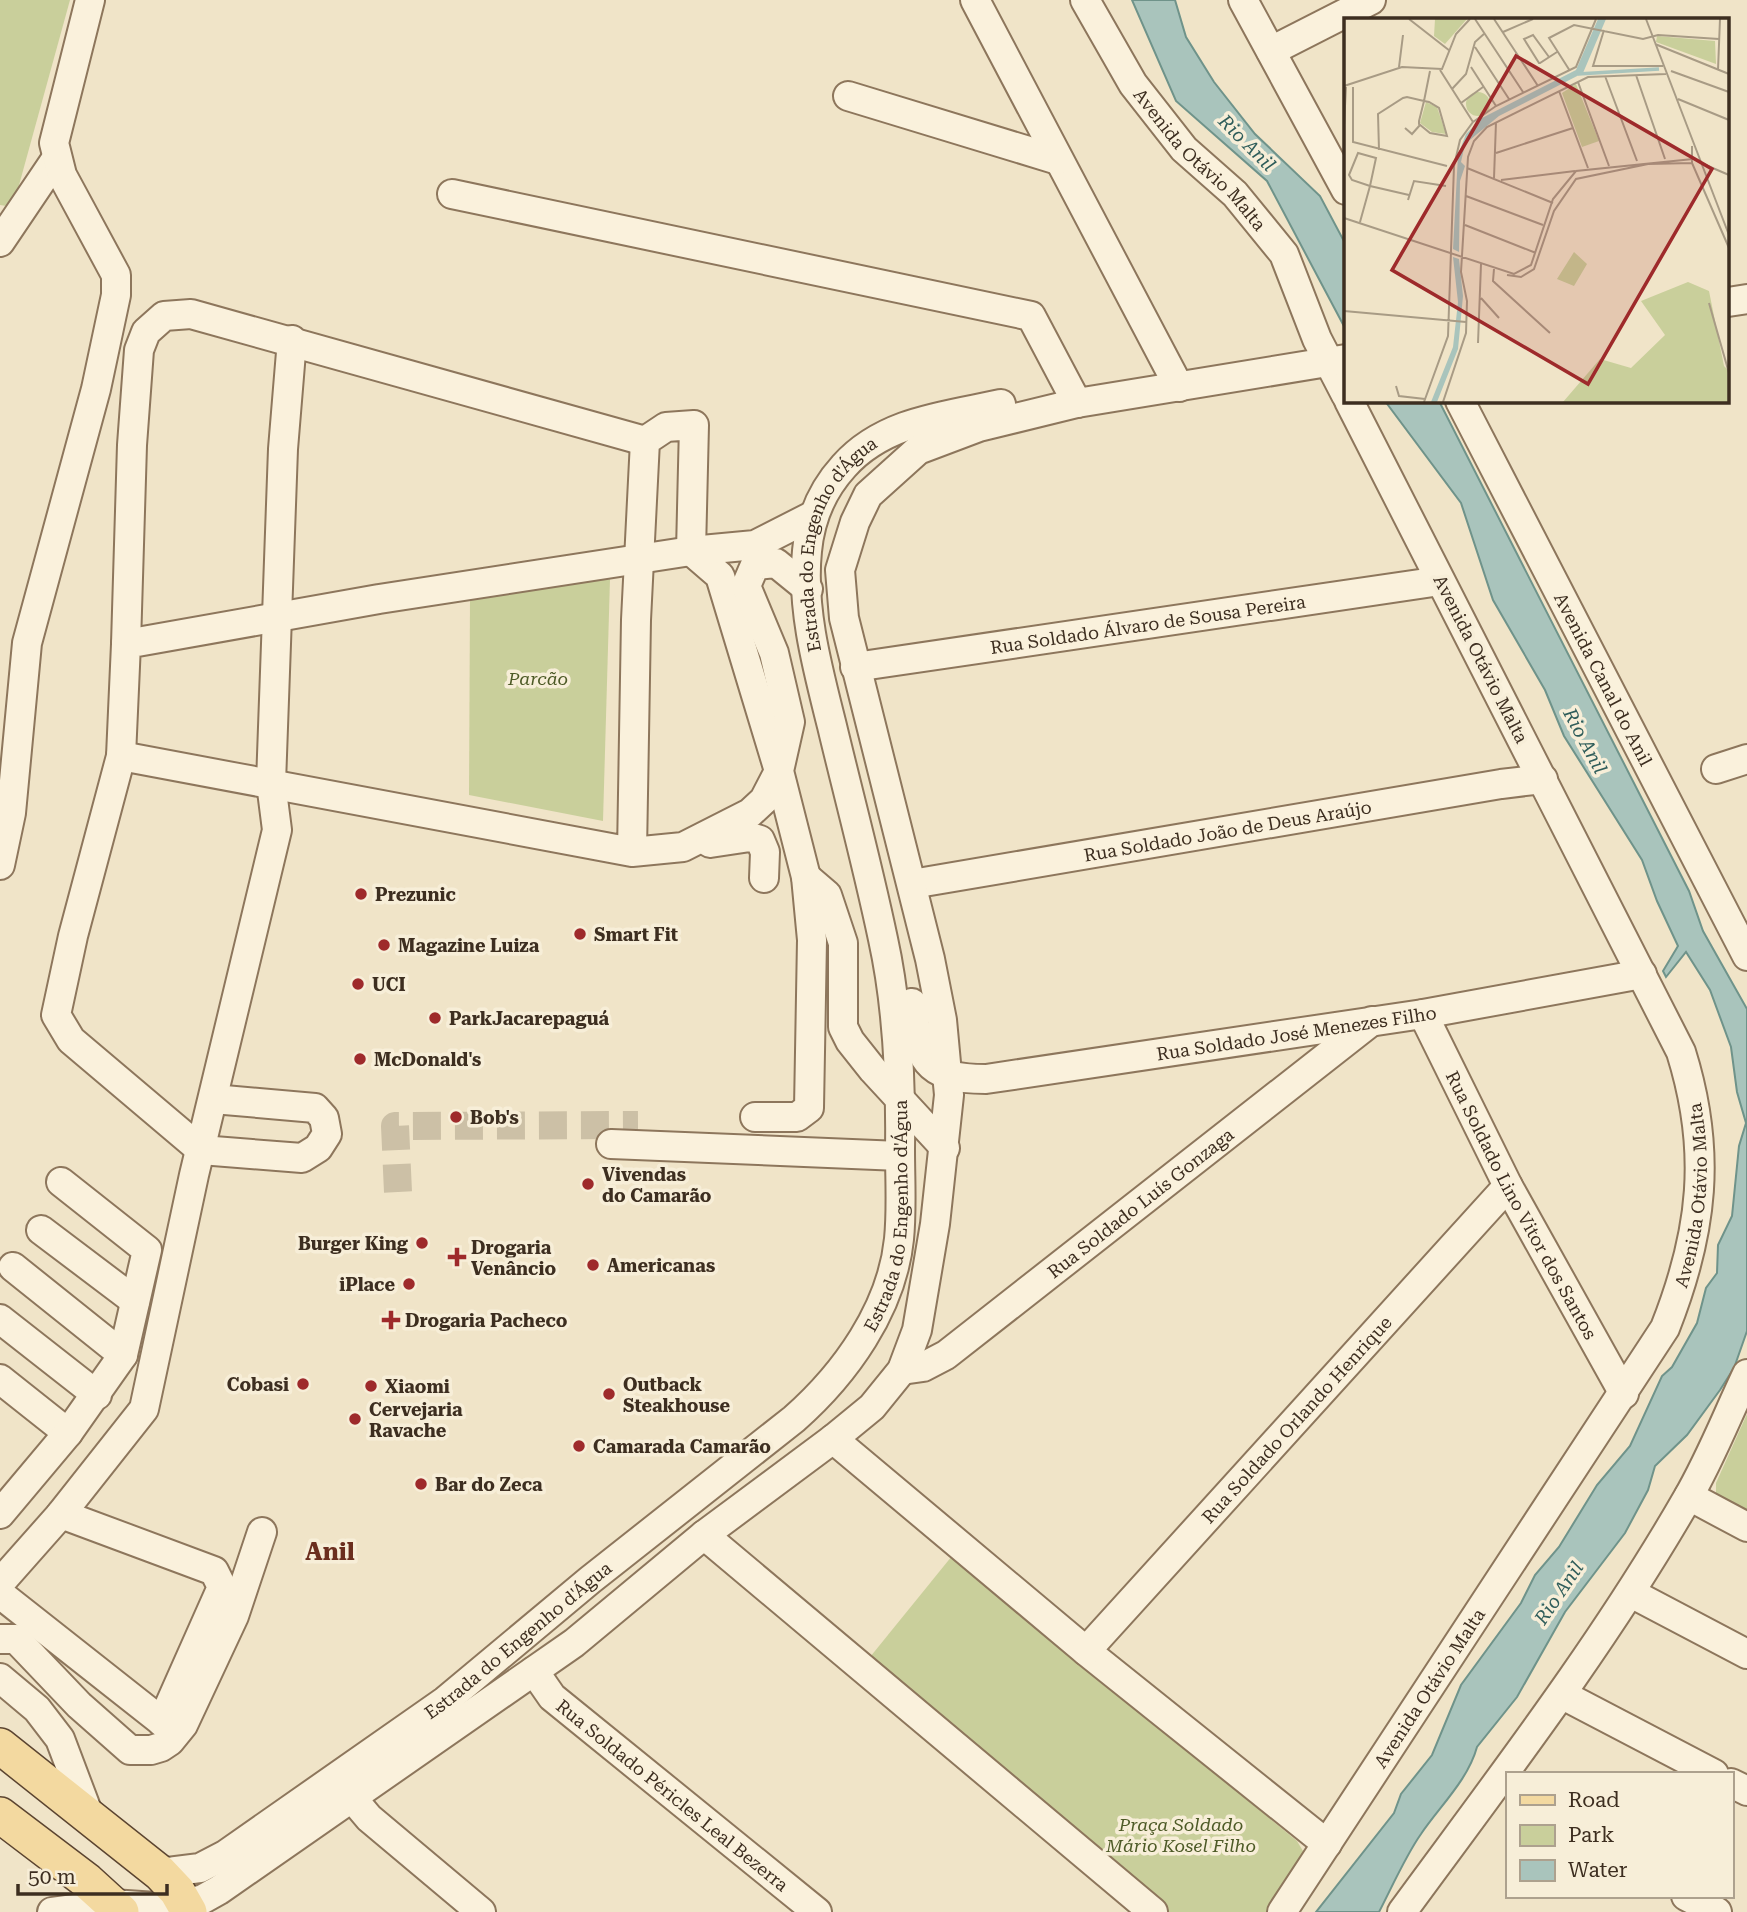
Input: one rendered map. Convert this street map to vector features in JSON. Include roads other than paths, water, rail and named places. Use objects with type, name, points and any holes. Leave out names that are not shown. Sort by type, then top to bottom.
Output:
[{"type":"main road","points":[[0,1746],[88,1813],[160,1873],[187,1909]]},
{"type":"main road","points":[[0,1815],[65,1864],[116,1908]]},
{"type":"street","points":[[0,865],[11,813],[10,713],[32,621],[96,389],[116,295],[116,275],[56,159],[54,143],[90,0]]},
{"type":"street","points":[[975,0],[1179,387]]},
{"type":"street","name":"Avenida Otávio Malta","points":[[1085,0],[1133,84],[1184,149],[1235,194],[1284,254],[1340,360],[1344,383]]},
{"type":"street","points":[[1243,0],[1344,186]]},
{"type":"street","points":[[1271,51],[1371,0]]},
{"type":"street","points":[[848,96],[1058,160]]},
{"type":"street","points":[[0,242],[56,159]]},
{"type":"street","points":[[452,194],[1031,316],[1077,403]]},
{"type":"street","points":[[213,1099],[315,1108],[324,1118],[327,1134],[318,1148],[302,1158],[201,1150],[71,1040],[56,1015],[121,756],[132,444],[139,350],[146,332],[164,316],[191,314],[645,441],[666,427],[694,425],[691,551]]},
{"type":"street","points":[[0,1583],[61,1514],[144,1409],[201,1150],[277,830],[271,783],[283,449],[292,341]]},
{"type":"street","name":"Estrada do Engenho d'Água","points":[[52,1912],[116,1908],[187,1909],[219,1890],[574,1643],[704,1535],[834,1439],[872,1407],[902,1370],[917,1330],[945,1148],[949,1095],[942,1020],[912,884],[844,618],[840,570],[868,495],[918,450],[979,427],[1077,403],[1340,360]]},
{"type":"street","name":"Estrada do Engenho d'Água","points":[[160,1873],[184,1872],[210,1865],[445,1701],[815,1401],[858,1347],[884,1295],[899,1240],[900,1156],[896,1019],[884,940],[814,653],[807,552],[814,515],[822,498],[845,465],[867,445],[893,430],[1014,401],[1077,403]]},
{"type":"street","name":"Avenida Otávio Malta","points":[[1282,1912],[1665,1328],[1682,1284],[1695,1231],[1700,1181],[1701,1142],[1694,1094],[1681,1052],[1350,402]]},
{"type":"street","name":"Avenida Canal do Anil","points":[[1461,402],[1747,956]]},
{"type":"street","points":[[632,852],[639,562],[645,441]]},
{"type":"street","points":[[126,645],[277,616],[639,562],[691,551],[755,545],[814,515]]},
{"type":"street","points":[[691,551],[720,576],[779,771],[806,877],[812,940],[809,1108],[797,1117],[755,1117]]},
{"type":"street","points":[[683,847],[750,814],[764,800],[779,771],[790,722],[774,653],[746,586],[755,565],[776,563],[808,589]]},
{"type":"street","name":"Rua Soldado Álvaro de Sousa Pereira","points":[[855,667],[1440,581]]},
{"type":"street","points":[[121,756],[632,852],[750,837],[760,840],[765,852],[764,878]]},
{"type":"street","points":[[1716,769],[1747,759]]},
{"type":"street","name":"Rua Soldado João de Deus Araújo","points":[[912,884],[1543,779]]},
{"type":"street","points":[[862,852],[895,931],[912,1003],[917,1043],[929,1066],[947,1075]]},
{"type":"street","points":[[806,877],[827,895],[842,943],[843,1027],[850,1041],[945,1148]]},
{"type":"street","name":"Rua Soldado José Menezes Filho","points":[[947,1075],[986,1080],[1423,1014],[1642,974]]},
{"type":"street","name":"Rua Soldado Lino Vitor dos Santos","points":[[1423,1014],[1508,1186],[1624,1394]]},
{"type":"street","points":[[850,1041],[874,1037],[896,1019]]},
{"type":"street","name":"Rua Soldado Luís Gonzaga","points":[[902,1370],[923,1367],[946,1355],[1372,1021]]},
{"type":"street","points":[[611,1144],[900,1156]]},
{"type":"street","points":[[0,1514],[68,1433],[123,1354],[147,1250],[61,1182]]},
{"type":"street","name":"Rua Soldado Orlando Henrique","points":[[1086,1651],[1508,1186]]},
{"type":"street","points":[[41,1230],[135,1301]]},
{"type":"street","points":[[13,1267],[123,1354]]},
{"type":"street","points":[[0,1319],[97,1395]]},
{"type":"street","points":[[1516,1772],[1631,1593],[1689,1496],[1747,1374]]},
{"type":"street","points":[[0,1379],[68,1433]]},
{"type":"street","points":[[834,1439],[1086,1651],[1327,1844]]},
{"type":"street","points":[[1689,1496],[1747,1527]]},
{"type":"street","points":[[0,1639],[16,1639],[79,1705],[130,1750],[151,1751],[170,1741],[170,1728],[222,1587],[220,1578],[214,1571],[61,1514]]},
{"type":"street","points":[[170,1728],[233,1616],[262,1532]]},
{"type":"street","points":[[704,1535],[1153,1912]]},
{"type":"street","points":[[1631,1593],[1747,1654]]},
{"type":"street","points":[[0,1594],[170,1728]]},
{"type":"street","name":"Rua Soldado Péricles Leal Bezerra","points":[[534,1671],[552,1697],[817,1912]]},
{"type":"street","points":[[0,1678],[37,1709],[60,1739],[88,1813]]},
{"type":"street","points":[[1563,1695],[1710,1772]]},
{"type":"street","points":[[353,1799],[369,1818],[481,1912]]},
{"type":"street","points":[[1402,1912],[1498,1801]]},
{"type":"street","points":[[46,1912],[61,1901],[66,1893],[68,1874],[65,1864]]},
{"type":"street","points":[[1690,1898],[1717,1912]]},
{"type":"water","name":"Rio Anil","points":[[1132,0],[1175,0],[1186,37],[1214,82],[1255,134],[1320,196],[1344,241],[1344,326],[1267,181],[1176,101]]},
{"type":"water","name":"Rio Anil","points":[[1386,402],[1440,402],[1689,891],[1703,931],[1747,1009],[1747,1331],[1734,1368],[1687,1435],[1655,1466],[1648,1490],[1625,1533],[1565,1612],[1517,1697],[1477,1747],[1460,1782],[1410,1852],[1379,1912],[1316,1912],[1394,1813],[1401,1794],[1432,1755],[1461,1685],[1521,1603],[1535,1575],[1559,1547],[1597,1485],[1630,1446],[1662,1376],[1672,1367],[1697,1323],[1706,1288],[1717,1273],[1718,1245],[1732,1216],[1739,1146],[1746,1123],[1737,1092],[1731,1047],[1710,990],[1686,952],[1666,977],[1663,971],[1678,946],[1642,860],[1564,736],[1545,690],[1493,600],[1461,503]]},
{"type":"tunnel","points":[[398,1192],[395,1126],[638,1125]]},
{"type":"place","name":"Prezunic","points":[[361,894]]},
{"type":"place","name":"Smart Fit","points":[[580,934]]},
{"type":"place","name":"Magazine Luiza","points":[[384,945]]},
{"type":"place","name":"UCI","points":[[358,984]]},
{"type":"place","name":"ParkJacarepaguá","points":[[435,1018]]},
{"type":"place","name":"McDonald's","points":[[360,1059]]},
{"type":"place","name":"Bob's","points":[[456,1117]]},
{"type":"place","name":"Vivendas do Camarão","points":[[588,1184]]},
{"type":"place","name":"Burger King","points":[[422,1243]]},
{"type":"place","name":"Drogaria Venâncio","points":[[457,1257]]},
{"type":"place","name":"Americanas","points":[[593,1265]]},
{"type":"place","name":"iPlace","points":[[409,1284]]},
{"type":"place","name":"Drogaria Pacheco","points":[[391,1320]]},
{"type":"place","name":"Cobasi","points":[[303,1384]]},
{"type":"place","name":"Xiaomi","points":[[371,1386]]},
{"type":"place","name":"Outback Steakhouse","points":[[609,1394]]},
{"type":"place","name":"Cervejaria Ravache","points":[[355,1419]]},
{"type":"place","name":"Camarada Camarão","points":[[579,1446]]},
{"type":"place","name":"Bar do Zeca","points":[[421,1484]]},
{"type":"district","name":"Anil","points":[[330,1552]]},
{"type":"park label","name":"Parcão","points":[[538,678]]},
{"type":"park label","name":"Praça Soldado Mário Kosel Filho","points":[[1181,1834]]}]
